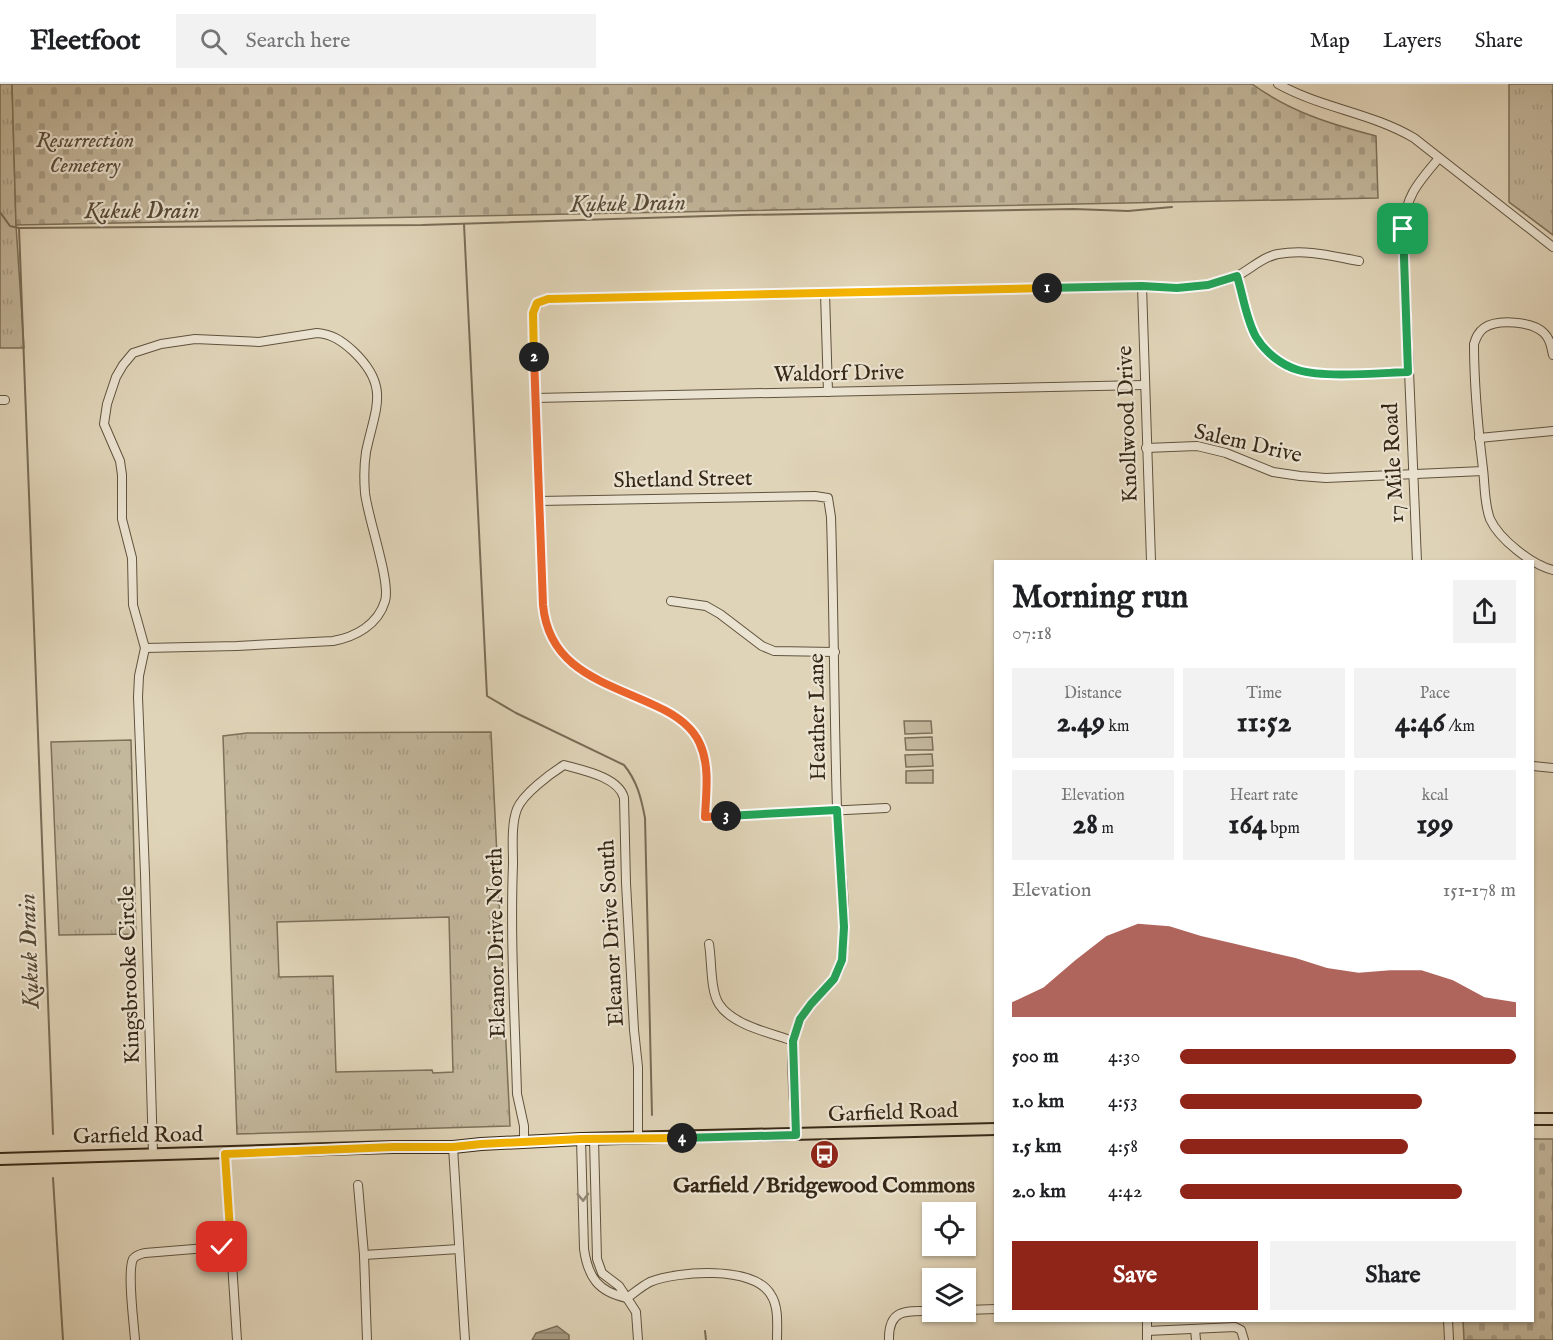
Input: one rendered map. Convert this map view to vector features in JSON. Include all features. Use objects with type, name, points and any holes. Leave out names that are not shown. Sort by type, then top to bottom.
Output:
[{"type":"main road","points":[[1534,1119],[1553,1119]]},
{"type":"main road","name":"Garfield Road","points":[[0,1160],[453,1147],[581,1139],[994,1129]]},
{"type":"street","points":[[1278,84],[1311,100],[1399,129],[1414,138],[1553,247]]},
{"type":"street","name":"17 Mile Road","points":[[1417,560],[1408,372],[1404,212],[1412,190],[1439,158]]},
{"type":"street","points":[[886,808],[705,817],[704,755],[695,734],[680,719],[663,709],[583,671],[567,661],[558,649],[545,619],[533,321],[537,303],[554,299],[1142,286],[1177,288],[1208,285],[1237,276],[1267,257],[1277,255],[1318,252],[1359,261]]},
{"type":"street","points":[[1237,276],[1256,338],[1280,362],[1299,370],[1321,373],[1408,372]]},
{"type":"street","name":"Knollwood Drive","points":[[1142,286],[1151,560]]},
{"type":"street","points":[[825,293],[828,392]]},
{"type":"street","points":[[1533,560],[1515,548],[1494,527],[1488,513],[1479,438],[1475,341],[1481,330],[1495,324],[1532,325],[1545,333],[1553,355]]},
{"type":"street","points":[[317,333],[341,340],[369,369],[375,381],[377,393],[378,402],[366,452],[364,478],[368,507],[386,585],[386,600],[382,609],[364,630],[347,638],[237,646],[145,648],[133,605],[132,558],[122,519],[120,461],[104,424],[110,394],[123,364],[138,351],[184,340],[206,339],[247,343],[317,333]]},
{"type":"street","name":"Waldorf Drive","points":[[535,398],[1144,385]]},
{"type":"street","points":[[1479,438],[1553,431]]},
{"type":"street","name":"Salem Drive","points":[[1146,448],[1197,446],[1226,453],[1273,472],[1293,476],[1326,478],[1483,471]]},
{"type":"street","name":"Shetland Street","points":[[539,501],[815,496],[828,498]]},
{"type":"street","name":"Heather Lane","points":[[796,1135],[793,1041],[800,1019],[834,979],[842,960],[844,927],[837,810],[835,652],[831,517],[828,498]]},
{"type":"street","points":[[1534,561],[1553,570]]},
{"type":"street","points":[[671,601],[706,606],[762,646],[774,651],[835,652]]},
{"type":"street","name":"Kingsbrooke Circle","points":[[145,648],[138,686],[153,1154]]},
{"type":"street","name":"Eleanor Drive South","points":[[564,765],[614,783],[624,798],[634,1030],[638,1067],[638,1138]]},
{"type":"street","name":"Eleanor Drive North","points":[[524,1142],[524,1126],[517,1094],[512,888],[514,823],[520,803],[551,773],[564,765]]},
{"type":"street","points":[[1534,766],[1553,768]]},
{"type":"street","points":[[710,944],[713,982],[718,1004],[735,1020],[793,1041]]},
{"type":"street","points":[[581,1139],[584,1249],[587,1266],[595,1282],[612,1295],[627,1298],[648,1283],[693,1275],[745,1276],[764,1286],[771,1294],[775,1304],[777,1340]]},
{"type":"street","points":[[594,1139],[597,1259],[602,1273],[619,1286],[636,1312],[638,1340]]},
{"type":"street","points":[[453,1147],[465,1340]]},
{"type":"street","points":[[225,1154],[237,1340]]},
{"type":"street","points":[[357,1185],[364,1255],[367,1340]]},
{"type":"street","points":[[584,1218],[596,1218]]},
{"type":"street","points":[[135,1340],[131,1275],[133,1259],[145,1253],[231,1246]]},
{"type":"street","points":[[364,1255],[459,1249]]},
{"type":"street","points":[[976,1310],[994,1310]]},
{"type":"street","points":[[889,1340],[893,1318],[898,1314],[922,1312]]},
{"type":"street","points":[[1147,1322],[1147,1340]]},
{"type":"street","points":[[1448,1322],[1449,1340]]},
{"type":"street","points":[[1147,1331],[1235,1328],[1241,1330],[1244,1340]]},
{"type":"street","points":[[1195,1329],[1196,1340]]},
{"type":"green space","points":[[0,84],[12,84],[16,225],[24,348],[0,348]]},
{"type":"green space","name":"Resurrection Cemetery","points":[[12,84],[1252,84],[1296,110],[1376,136],[1378,198],[16,225]]},
{"type":"green space","points":[[1509,84],[1553,84],[1553,235],[1509,202]]},
{"type":"green space","points":[[904,721],[931,721],[932,733],[905,734]]},
{"type":"green space","points":[[491,732],[510,1126],[237,1134],[223,736],[247,733]],"holes":[[[449,917],[453,1072],[433,1073],[432,1070],[336,1072],[333,976],[279,977],[277,922]]]},
{"type":"green space","points":[[932,737],[933,750],[906,750],[905,738]]},
{"type":"green space","points":[[131,740],[136,934],[59,935],[51,742]]},
{"type":"green space","points":[[932,754],[933,766],[906,767],[905,755]]},
{"type":"green space","points":[[933,770],[933,783],[906,783],[906,771]]},
{"type":"green space","points":[[1534,1139],[1553,1139],[1553,1340],[1464,1340],[1463,1322],[1534,1322]]},
{"type":"shaded area","points":[[557,1326],[569,1335],[569,1340],[532,1340],[536,1333]]},
{"type":"waterway","name":"Kukuk Drain","points":[[0,212],[10,226],[19,228],[422,225],[742,215],[1074,209],[1128,211],[1172,207]]},
{"type":"waterway","points":[[464,224],[487,696],[516,713],[624,765],[638,790],[645,818],[652,1115]]},
{"type":"waterway","name":"Kukuk Drain","points":[[19,228],[53,1134]]},
{"type":"waterway","name":"Kukuk Drain","points":[[53,1178],[63,1340]]},
{"type":"waterway","points":[[705,1331],[706,1340]]},
{"type":"place","name":"Garfield / Bridgewood Commons","points":[[824,1154]]},
{"type":"route","points":[[222,1247],[231,1246],[225,1154],[278,1150],[453,1147],[581,1139],[796,1135],[793,1041],[800,1019],[834,979],[842,960],[844,927],[837,810],[705,817],[704,755],[695,734],[680,719],[663,709],[583,671],[567,661],[558,649],[545,619],[543,605],[533,321],[537,303],[554,299],[1142,286],[1177,288],[1208,285],[1237,276],[1256,338],[1280,362],[1299,370],[1321,373],[1408,372],[1403,229]]}]
